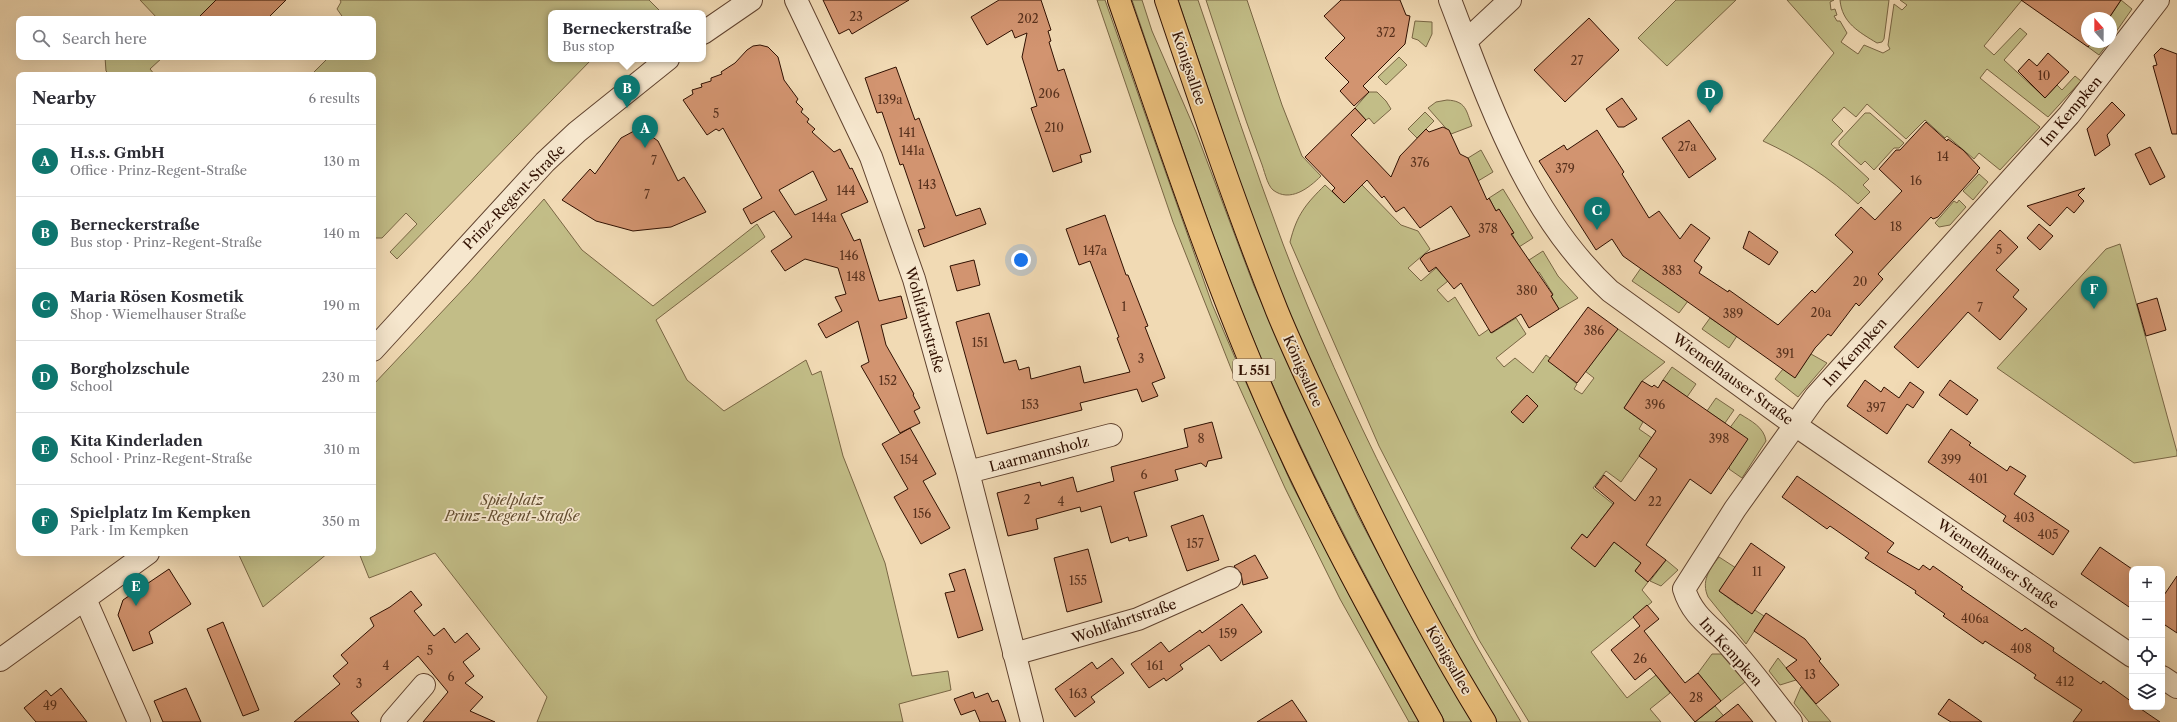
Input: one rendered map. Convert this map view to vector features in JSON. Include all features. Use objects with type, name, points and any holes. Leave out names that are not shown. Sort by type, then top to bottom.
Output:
[{"type":"main road","name":"L 551","points":[[1119,0],[1170,153],[1250,362],[1280,432],[1322,518],[1386,641],[1432,722]]},
{"type":"main road","name":"Königsallee","points":[[1166,0],[1248,237],[1278,313],[1313,394],[1395,562],[1455,674],[1485,722]]},
{"type":"street","points":[[706,31],[751,0]]},
{"type":"street","name":"Wohlfahrtstraße","points":[[796,0],[867,150],[887,199],[928,323],[1032,722]]},
{"type":"street","name":"Wiemelhauser Straße","points":[[1450,0],[1494,116],[1517,163],[1540,202],[1590,273],[1610,291],[1795,425],[2129,654]]},
{"type":"street","points":[[1466,41],[1510,0]]},
{"type":"street","name":"Im Kempken","points":[[1791,722],[1726,643],[1708,627],[1688,603],[1684,589],[1735,509],[1816,396],[2069,115],[2158,0]]},
{"type":"street","name":"Prinz-Regent-Straße","points":[[376,347],[545,162],[577,132],[664,62]]},
{"type":"street","name":"Laarmannsholz","points":[[968,472],[1111,435]]},
{"type":"street","points":[[0,660],[144,556]]},
{"type":"street","name":"Wohlfahrtstraße","points":[[1014,654],[1138,619],[1230,578]]},
{"type":"street","points":[[85,599],[139,722]]},
{"type":"street","points":[[2165,679],[2177,687]]},
{"type":"street","points":[[392,722],[424,685]]},
{"type":"green space","points":[[140,0],[216,0],[200,16],[155,16]]},
{"type":"green space","points":[[340,0],[649,0],[659,10],[548,10],[548,62],[589,62],[397,259],[390,252],[417,224],[406,213],[382,238],[376,238],[376,72],[314,72],[326,60],[376,60],[376,16],[342,16],[337,9],[341,2]]},
{"type":"green space","points":[[1097,0],[1105,0],[1212,304],[1239,367],[1292,485],[1377,648],[1419,722],[1409,722],[1340,599],[1285,488],[1232,371],[1173,222]]},
{"type":"green space","points":[[1132,0],[1142,0],[1152,31],[1196,132],[1254,286],[1358,516],[1415,624],[1472,722],[1445,722],[1348,542],[1281,405],[1226,270]]},
{"type":"green space","points":[[1178,0],[1198,0],[1250,153],[1283,244],[1334,367],[1362,428],[1422,548],[1487,665],[1521,722],[1497,722],[1432,609],[1370,492],[1315,373],[1265,252],[1231,158]]},
{"type":"green space","points":[[1206,0],[1247,0],[1282,105],[1302,156],[1321,176],[1305,189],[1286,195],[1279,194],[1271,188]]},
{"type":"green space","points":[[1676,0],[1736,0],[1667,66],[1638,38]]},
{"type":"green space","points":[[1787,0],[1834,0],[1830,2],[1831,10],[1835,9],[1837,15],[1834,16],[1837,21],[1840,21],[1847,33],[1841,42],[1858,54],[1864,45],[1883,53],[1890,49],[1888,45],[1894,4],[1902,10],[1907,5],[1900,0],[2022,0],[1984,46],[1994,55],[2020,28],[2027,34],[2004,60],[2045,98],[2057,85],[2062,90],[2075,76],[2081,81],[2048,117],[1987,69],[1980,78],[2040,127],[2000,170],[1979,153],[1974,159],[1947,136],[1945,138],[1925,120],[1906,139],[1867,104],[1856,117],[1844,107],[1832,120],[1843,131],[1831,144],[1869,179],[1863,185],[1870,192],[1858,204],[1836,185],[1813,169],[1789,154],[1763,141],[1834,53]]},
{"type":"green space","points":[[1840,0],[1889,0],[1884,39],[1882,42],[1877,43],[1852,26],[1844,15]]},
{"type":"green space","points":[[2121,0],[2132,9],[2117,30],[2117,12],[2113,12]]},
{"type":"green space","points":[[1415,21],[1432,22],[1432,34],[1426,47],[1418,40],[1412,38]]},
{"type":"green space","points":[[2089,48],[2104,48],[2099,55]]},
{"type":"green space","points":[[1399,57],[1407,65],[1386,85],[1378,77]]},
{"type":"green space","points":[[105,60],[160,60],[150,69],[152,72],[106,71]]},
{"type":"green space","points":[[1369,92],[1377,92],[1386,101],[1391,109],[1374,124],[1369,118],[1366,120],[1355,108]]},
{"type":"green space","points":[[1447,100],[1462,104],[1472,126],[1451,134],[1428,108],[1436,102]]},
{"type":"green space","points":[[1425,112],[1434,121],[1417,138],[1408,129]]},
{"type":"green space","points":[[1865,113],[1870,113],[1904,143],[1899,148],[1894,148],[1874,170],[1865,161],[1861,165],[1839,145],[1839,141]]},
{"type":"green space","points":[[1481,150],[1493,172],[1478,181],[1468,158]]},
{"type":"green space","points":[[1979,174],[1988,182],[1973,200],[1963,191]]},
{"type":"green space","points":[[1325,185],[1344,203],[1362,185],[1401,225],[1418,231],[1430,249],[1408,268],[1421,281],[1436,268],[1448,281],[1437,290],[1448,302],[1455,297],[1479,336],[1489,329],[1492,333],[1516,318],[1526,334],[1496,358],[1504,367],[1515,358],[1533,373],[1546,355],[1566,370],[1564,373],[1577,384],[1574,389],[1582,394],[1594,378],[1585,371],[1618,329],[1665,362],[1642,381],[1624,408],[1643,422],[1639,429],[1652,438],[1621,482],[1606,471],[1593,488],[1613,504],[1587,538],[1582,534],[1595,567],[1614,542],[1641,563],[1635,571],[1648,582],[1642,590],[1652,602],[1591,652],[1627,698],[1656,675],[1670,693],[1650,709],[1661,722],[1529,722],[1479,640],[1379,446],[1290,242],[1296,224],[1303,210]]},
{"type":"green space","points":[[1503,189],[1533,238],[1519,247],[1499,209],[1496,211],[1489,198]]},
{"type":"green space","name":"Spielplatz Prinz-Regent-Straße","points":[[544,199],[582,250],[653,306],[757,224],[765,237],[656,320],[687,380],[724,411],[806,360],[812,375],[821,371],[843,456],[885,563],[912,676],[948,671],[951,690],[899,704],[903,722],[537,722],[547,697],[435,553],[369,578],[360,556],[376,556],[376,382],[469,283]]},
{"type":"green space","points":[[1959,200],[1966,207],[1950,225],[1939,227],[1935,223],[1954,201],[1957,203]]},
{"type":"green space","points":[[2120,244],[2177,456],[2134,463],[1997,368],[2106,249]]},
{"type":"green space","points":[[1543,251],[1558,276],[1578,298],[1559,309],[1551,296],[1553,294],[1539,272],[1536,273],[1529,260]]},
{"type":"green space","points":[[1641,268],[1688,301],[1679,313],[1632,281]]},
{"type":"green space","points":[[1710,318],[1737,336],[1729,348],[1702,329]]},
{"type":"green space","points":[[1811,354],[1827,363],[1798,397],[1775,379],[1783,369],[1795,377]]},
{"type":"green space","points":[[1672,367],[1696,384],[1687,397],[1663,380]]},
{"type":"green space","points":[[1716,398],[1734,410],[1725,423],[1707,411]]},
{"type":"green space","points":[[1740,414],[1760,428],[1766,441],[1742,478],[1729,469],[1729,429]]},
{"type":"green space","points":[[239,556],[324,556],[263,607]]},
{"type":"green space","points":[[1719,557],[1736,568],[1719,591],[1738,605],[1741,601],[1764,616],[1746,644],[1708,597],[1706,591],[1705,586],[1707,576]]},
{"type":"green space","points":[[1666,560],[1678,570],[1661,586],[1650,581]]},
{"type":"green space","points":[[1712,654],[1721,654],[1745,682],[1721,701],[1698,673]]},
{"type":"green space","points":[[1778,658],[1796,680],[1780,685],[1769,671]]},
{"type":"green space","points":[[1801,687],[1831,722],[1809,722],[1794,703]]},
{"type":"green space","points":[[1715,706],[1729,722],[1695,722]]},
{"type":"building","points":[[216,0],[286,0],[270,16],[200,16]]},
{"type":"building","points":[[823,0],[909,0],[852,34],[849,29],[839,34]]},
{"type":"building","points":[[999,0],[1041,0],[1051,30],[1048,31],[1051,41],[1049,42],[1058,71],[1064,69],[1091,152],[1080,155],[1082,162],[1053,172],[1031,108],[1037,106],[1022,57],[1027,33],[1015,38],[1012,30],[987,45],[971,17]]},
{"type":"building","points":[[1341,0],[1400,0],[1406,15],[1410,16],[1405,44],[1363,86],[1369,92],[1354,106],[1340,91],[1349,82],[1325,58],[1345,38],[1324,16]]},
{"type":"building","points":[[2021,0],[2121,0],[2113,12],[2081,12],[2081,42]]},
{"type":"building","points":[[1589,18],[1619,50],[1565,102],[1534,70]]},
{"type":"building","points":[[760,45],[768,47],[778,57],[784,80],[798,99],[796,102],[803,109],[801,112],[809,119],[807,122],[815,129],[812,132],[834,152],[840,149],[850,169],[852,168],[868,202],[841,214],[854,241],[860,239],[879,301],[901,296],[907,318],[881,325],[886,345],[914,394],[913,395],[920,408],[914,411],[920,423],[900,433],[861,366],[869,362],[858,321],[826,338],[818,324],[842,311],[835,297],[846,294],[838,268],[805,259],[785,271],[771,251],[792,237],[774,211],[751,224],[743,209],[762,198],[723,128],[719,131],[716,129],[707,135],[683,100],[693,94],[692,90],[702,87],[701,84],[711,81],[711,78],[722,74],[721,72],[735,63],[747,50],[753,46]],"holes":[[[813,171],[827,200],[795,215],[779,190]]]},
{"type":"building","points":[[2161,48],[2177,54],[2177,134],[2172,134],[2153,66],[2157,65],[2154,55]]},
{"type":"building","points":[[2048,53],[2069,72],[2045,98],[2018,71],[2029,59],[2037,66]]},
{"type":"building","points":[[896,67],[915,120],[919,118],[956,216],[980,208],[986,224],[924,247],[918,230],[925,228],[903,164],[900,165],[882,112],[877,113],[865,78]]},
{"type":"building","points":[[1622,98],[1637,119],[1624,127],[1618,127],[1606,109]]},
{"type":"building","points":[[2112,102],[2125,115],[2107,135],[2110,145],[2095,156],[2087,129]]},
{"type":"building","points":[[1355,108],[1366,120],[1351,135],[1391,177],[1400,156],[1426,129],[1429,132],[1443,127],[1449,130],[1460,154],[1468,158],[1487,200],[1489,198],[1496,211],[1499,209],[1514,233],[1511,234],[1553,295],[1551,296],[1559,309],[1529,328],[1521,314],[1491,333],[1461,283],[1454,289],[1436,267],[1429,272],[1420,259],[1425,254],[1470,236],[1451,206],[1420,228],[1404,207],[1396,212],[1384,196],[1382,198],[1367,180],[1344,203],[1332,191],[1335,188],[1305,157]]},
{"type":"building","points":[[1689,120],[1716,159],[1689,178],[1662,138]]},
{"type":"building","points":[[1926,122],[1947,141],[1948,139],[1963,150],[1980,168],[1977,171],[1978,172],[1938,217],[1933,219],[1931,217],[1878,274],[1883,279],[1859,306],[1856,303],[1831,336],[1828,334],[1815,348],[1795,378],[1623,256],[1612,239],[1596,250],[1539,161],[1564,145],[1567,150],[1597,130],[1624,172],[1622,174],[1649,218],[1659,211],[1680,239],[1691,224],[1710,238],[1694,261],[1702,267],[1699,273],[1728,292],[1729,290],[1778,325],[1812,290],[1815,293],[1853,252],[1835,235],[1861,207],[1875,220],[1902,191],[1879,169],[1896,150],[1900,150]]},
{"type":"building","points":[[634,131],[644,131],[658,141],[678,181],[684,177],[706,212],[671,227],[633,231],[596,221],[562,200],[590,169],[595,174],[621,138]]},
{"type":"building","points":[[2150,147],[2165,177],[2150,185],[2135,154]]},
{"type":"building","points":[[2085,188],[2078,195],[2084,201],[2074,213],[2067,207],[2050,226],[2027,206]]},
{"type":"building","points":[[1105,215],[1126,275],[1128,275],[1148,326],[1145,327],[1165,378],[1152,383],[1158,396],[1142,402],[1137,389],[1080,403],[1082,410],[987,434],[956,322],[989,313],[1004,363],[1016,360],[1019,370],[1029,367],[1031,379],[1080,366],[1084,383],[1130,372],[1117,338],[1119,337],[1090,261],[1079,265],[1066,229]]},
{"type":"building","points":[[2039,224],[2053,236],[2040,250],[2027,238]]},
{"type":"building","points":[[2000,230],[2018,247],[1996,270],[2019,290],[2013,297],[2027,309],[2000,340],[1968,312],[1918,368],[1894,347]]},
{"type":"building","points":[[1749,231],[1778,252],[1769,265],[1743,248]]},
{"type":"building","points":[[974,260],[980,285],[957,291],[950,266]]},
{"type":"building","points":[[2157,298],[2166,330],[2146,336],[2137,304]]},
{"type":"building","points":[[1588,307],[1618,329],[1577,383],[1548,361]]},
{"type":"building","points":[[1663,380],[1748,439],[1711,494],[1690,479],[1646,545],[1666,560],[1648,582],[1635,571],[1641,563],[1614,542],[1595,567],[1571,548],[1582,534],[1587,538],[1614,503],[1595,487],[1604,475],[1635,501],[1657,469],[1639,456],[1656,431],[1624,408],[1642,381],[1652,387],[1654,385],[1658,388]]},
{"type":"building","points":[[1865,380],[1881,392],[1884,387],[1899,398],[1910,382],[1924,392],[1913,408],[1907,404],[1887,434],[1847,406]]},
{"type":"building","points":[[1950,380],[1978,400],[1967,415],[1939,395]]},
{"type":"building","points":[[1527,395],[1538,406],[1523,423],[1511,412]]},
{"type":"building","points":[[1212,422],[1222,458],[1208,461],[1206,467],[1201,463],[1175,470],[1178,480],[1134,492],[1147,536],[1129,541],[1128,537],[1111,543],[1101,506],[1081,512],[1080,507],[1036,519],[1038,529],[1008,536],[997,493],[1040,482],[1041,486],[1073,477],[1077,492],[1114,481],[1111,467],[1188,447],[1184,429]]},
{"type":"building","points":[[910,428],[936,474],[923,481],[950,528],[921,544],[894,497],[908,489],[882,444]]},
{"type":"building","points":[[1951,429],[1971,443],[1969,445],[2007,471],[2010,466],[2026,476],[2014,494],[2069,531],[2053,555],[2003,521],[2006,516],[1928,462]]},
{"type":"building","points":[[1797,476],[1894,543],[1887,552],[1919,570],[1923,565],[1930,570],[1933,566],[1963,587],[1961,589],[2022,631],[2025,628],[2054,648],[2053,651],[2101,684],[2103,681],[2129,700],[2129,710],[2142,710],[2160,722],[2073,722],[2082,710],[2034,678],[2036,675],[2020,664],[1985,641],[1983,644],[1943,616],[1945,614],[1915,593],[1916,591],[1865,558],[1869,553],[1830,526],[1827,529],[1782,497]]},
{"type":"building","points":[[1203,515],[1219,560],[1187,571],[1171,526]]},
{"type":"building","points":[[1751,543],[1785,567],[1752,614],[1719,591]]},
{"type":"building","points":[[2100,547],[2129,567],[2129,607],[2081,574]]},
{"type":"building","points":[[1088,549],[1102,602],[1067,612],[1054,558]]},
{"type":"building","points":[[1255,555],[1268,578],[1243,585],[1241,573],[1234,566]]},
{"type":"building","points":[[169,569],[191,604],[149,632],[153,643],[133,651],[118,615],[123,600]]},
{"type":"building","points":[[965,569],[983,630],[958,638],[945,593],[955,591],[949,574]]},
{"type":"building","points":[[2177,576],[2177,633],[2165,625],[2165,594]]},
{"type":"building","points":[[411,591],[422,605],[414,611],[434,636],[444,628],[455,643],[467,633],[480,649],[463,662],[474,676],[465,683],[483,697],[470,711],[495,722],[423,722],[448,692],[418,656],[351,713],[359,722],[294,722],[340,684],[333,676],[348,663],[341,655],[374,626],[370,618],[390,607]]},
{"type":"building","points":[[1242,604],[1262,632],[1221,661],[1209,645],[1180,665],[1183,669],[1166,681],[1164,678],[1149,688],[1131,664],[1161,642],[1169,652],[1200,630],[1202,633]]},
{"type":"building","points":[[1647,605],[1659,619],[1644,631],[1685,683],[1698,673],[1721,701],[1695,722],[1650,668],[1635,680],[1611,650],[1640,626],[1633,617]]},
{"type":"building","points":[[1766,613],[1805,639],[1821,659],[1819,661],[1839,685],[1816,704],[1786,668],[1797,660],[1754,631]]},
{"type":"building","points":[[223,622],[259,710],[243,716],[207,629]]},
{"type":"building","points":[[1112,658],[1124,673],[1091,697],[1095,702],[1075,717],[1055,689],[1092,662],[1097,669]]},
{"type":"building","points":[[61,688],[87,722],[36,722],[24,708],[46,690],[51,696]]},
{"type":"building","points":[[186,688],[201,722],[163,722],[154,701]]},
{"type":"building","points":[[973,692],[975,698],[988,693],[992,702],[998,700],[1006,722],[980,722],[975,710],[961,715],[954,699]]},
{"type":"building","points":[[1949,699],[1982,722],[1951,722],[1938,714]]},
{"type":"building","points":[[1292,700],[1307,722],[1257,722]]},
{"type":"building","points":[[1738,704],[1753,722],[1715,722]]},
{"type":"place","name":"Berneckerstraße","points":[[627,108]]},
{"type":"place","name":"Borgholzschule","points":[[1710,113]]},
{"type":"place","name":"H.s.s. GmbH","points":[[645,148]]},
{"type":"place","name":"Maria Rösen Kosmetik","points":[[1597,230]]},
{"type":"place","name":"Spielplatz Im Kempken","points":[[2094,309]]},
{"type":"place","name":"Kita Kinderladen","points":[[136,606]]}]
